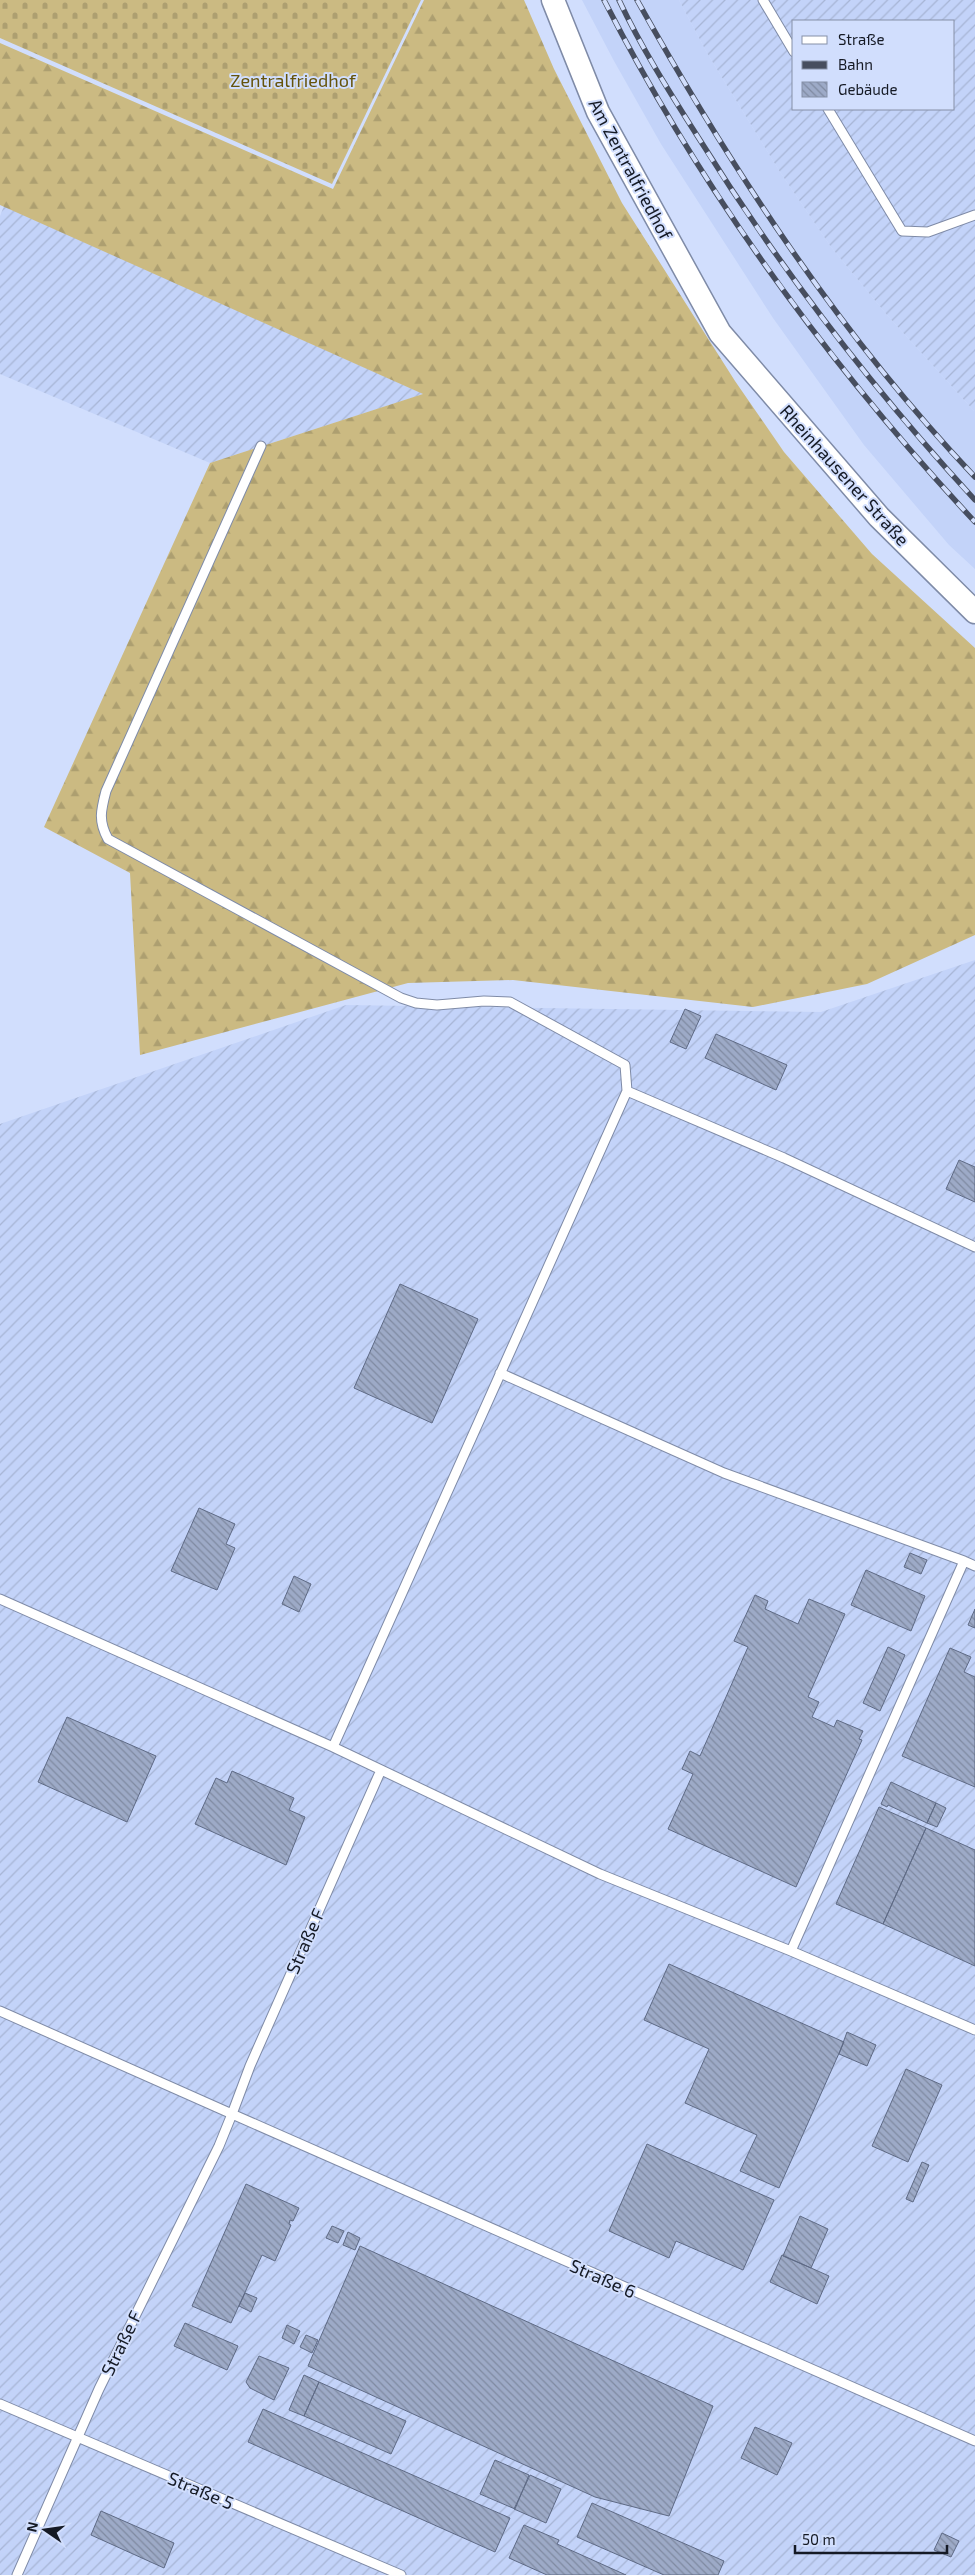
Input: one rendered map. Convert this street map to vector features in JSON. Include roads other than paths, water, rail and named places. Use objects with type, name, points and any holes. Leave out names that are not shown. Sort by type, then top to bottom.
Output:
[{"type":"street","name":"Am Zentralfriedhof","points":[[553,0],[598,112],[720,333]]},
{"type":"street","name":"Rheinhausener Straße","points":[[720,333],[879,517],[975,612]]},
{"type":"lane","points":[[762,0],[792,49]]},
{"type":"lane","points":[[829,110],[902,232],[928,232],[975,215]]},
{"type":"lane","points":[[260,446],[106,791],[100,813],[101,826],[108,839],[401,998],[416,1003],[437,1004],[484,1001],[510,1002],[625,1065],[627,1091],[333,1748]]},
{"type":"lane","points":[[627,1091],[784,1158],[975,1247]]},
{"type":"lane","points":[[500,1373],[724,1473],[975,1566]]},
{"type":"lane","points":[[791,1951],[964,1561]]},
{"type":"lane","points":[[0,1599],[333,1748],[600,1874],[791,1951],[975,2030]]},
{"type":"lane","name":"Straße F","points":[[17,2575],[98,2389],[219,2146],[250,2066],[381,1770]]},
{"type":"lane","points":[[0,2011],[232,2114]]},
{"type":"lane","name":"Straße 6","points":[[232,2114],[975,2441]]},
{"type":"lane","name":"Straße 5","points":[[0,2404],[401,2575]]},
{"type":"railway","points":[[604,0],[682,140],[772,274],[819,338],[870,401],[921,463],[975,522]]},
{"type":"railway","points":[[619,0],[646,52],[677,104],[761,233],[863,370],[975,500]]},
{"type":"railway","points":[[637,0],[711,126],[791,249],[879,366],[926,423],[975,477]]},
{"type":"park label","name":"Zentralfriedhof","points":[[293,80]]}]
